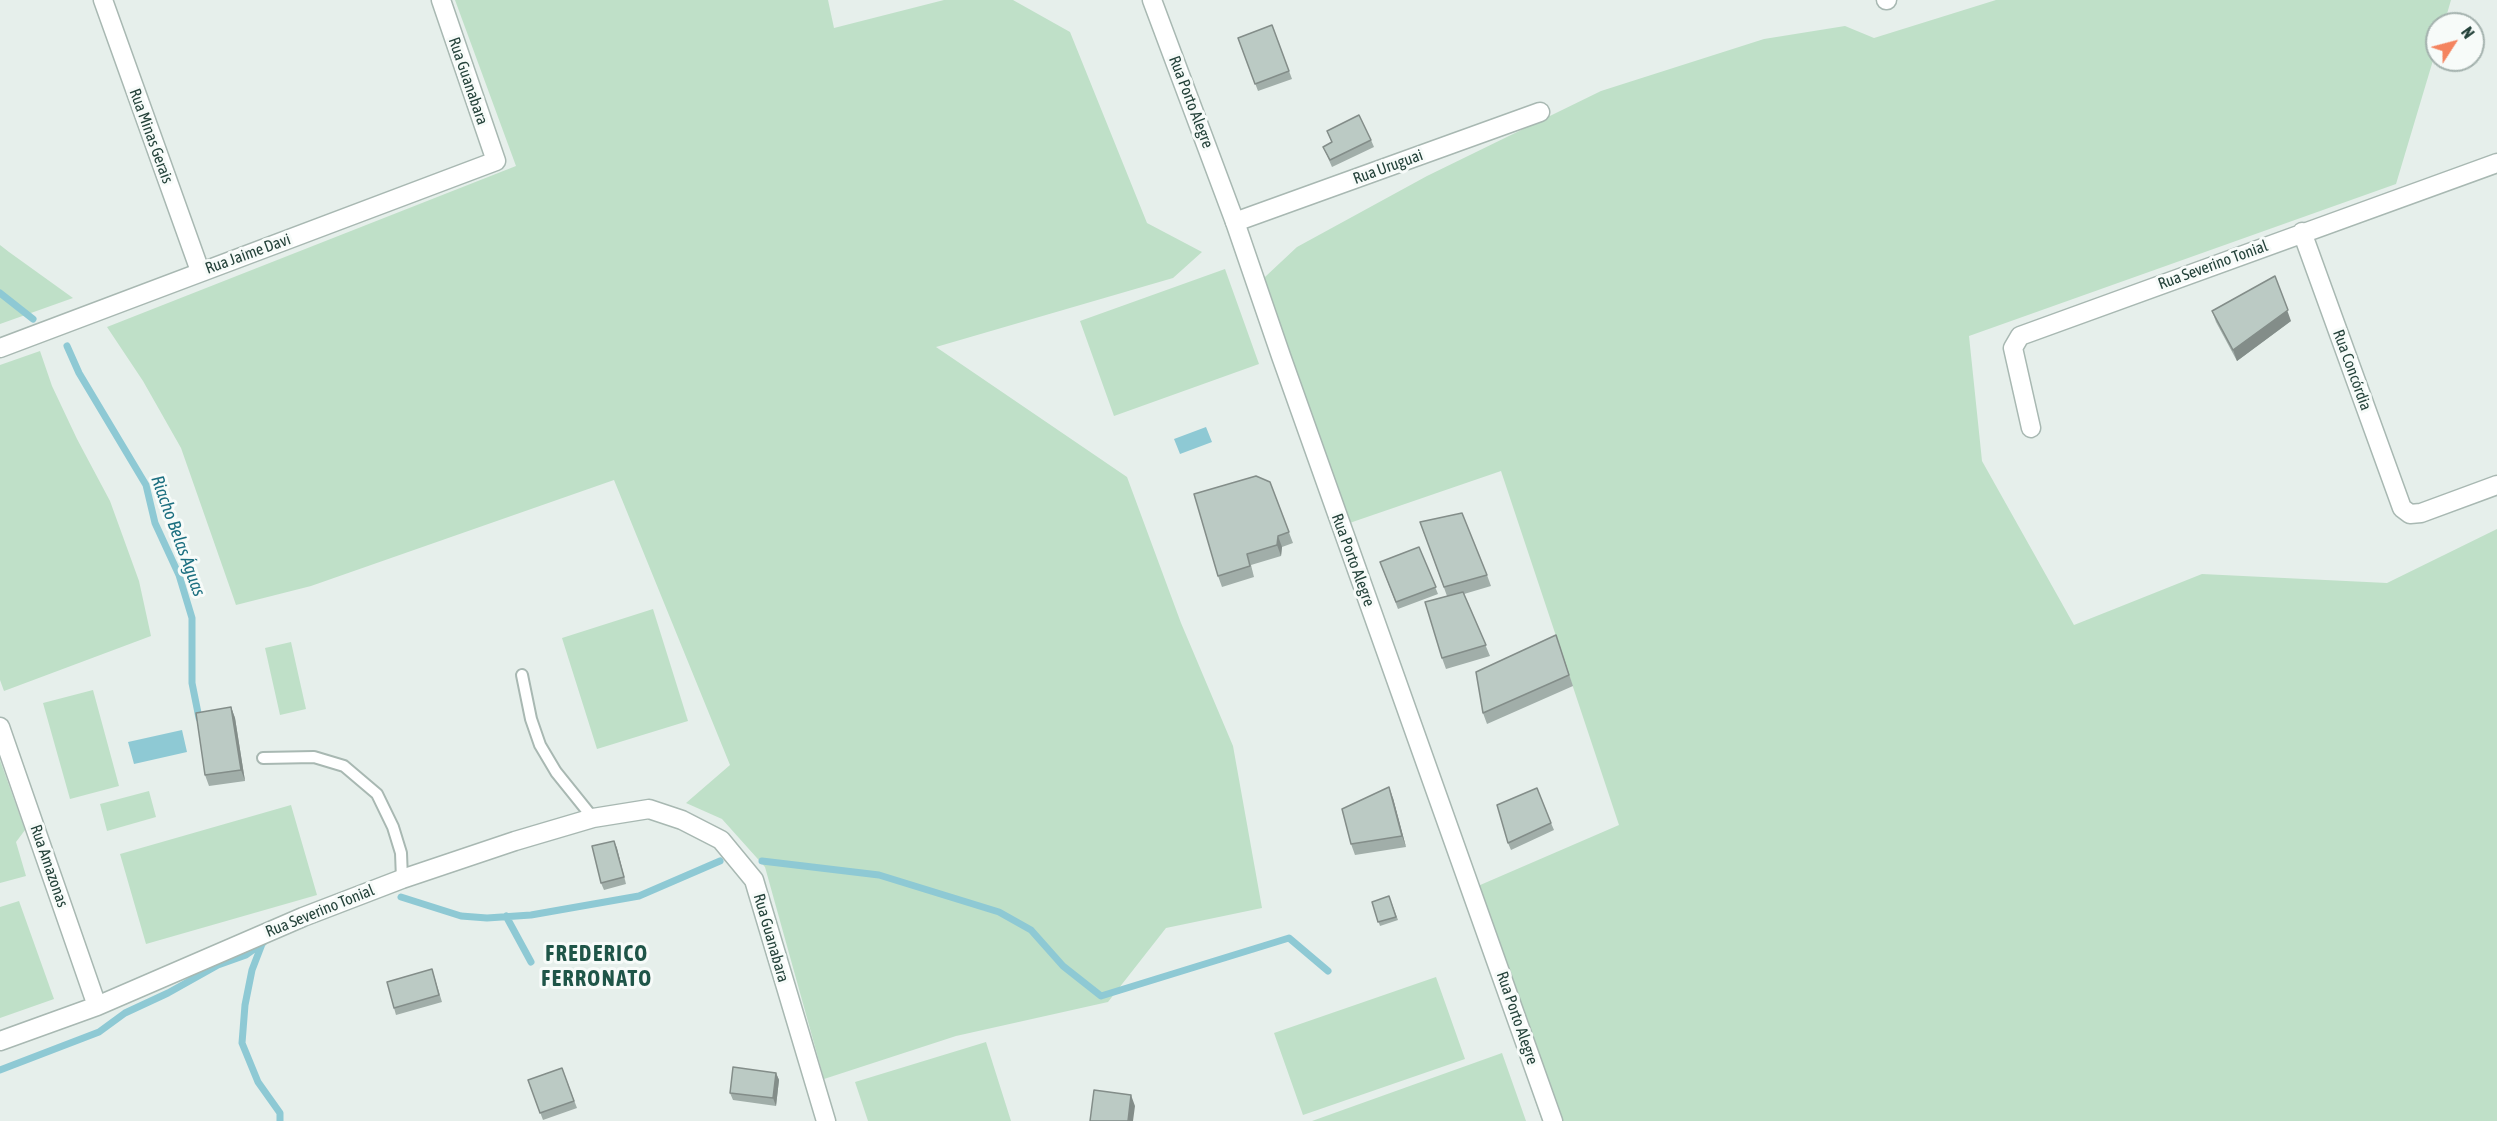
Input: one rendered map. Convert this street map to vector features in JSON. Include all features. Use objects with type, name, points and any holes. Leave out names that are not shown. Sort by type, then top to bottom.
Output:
[{"type":"street","name":"Rua Minas Gerais","points":[[103,0],[200,271]]},
{"type":"street","name":"Rua Guanabara","points":[[441,0],[496,161]]},
{"type":"street","name":"Rua Porto Alegre","points":[[1152,0],[1235,222],[1553,1121]]},
{"type":"street","name":"Rua Uruguai","points":[[1235,222],[1540,112]]},
{"type":"street","name":"Rua Jaime Davi","points":[[0,348],[496,161]]},
{"type":"street","name":"Rua Severino Tonial","points":[[2031,428],[2013,348],[2020,336],[2497,163]]},
{"type":"street","name":"Rua Concórdia","points":[[2302,232],[2402,508],[2410,514],[2421,513],[2497,485]]},
{"type":"street","name":"Rua Amazonas","points":[[0,727],[97,1006]]},
{"type":"street","name":"Rua Guanabara","points":[[649,809],[682,820],[721,840],[754,880],[826,1121]]},
{"type":"street","name":"Rua Severino Tonial","points":[[0,1041],[97,1006],[303,917],[402,879],[515,841],[593,818],[649,809]]},
{"type":"lane","points":[[522,675],[531,719],[540,745],[556,772],[593,818]]},
{"type":"lane","points":[[263,758],[314,757],[344,766],[377,794],[393,827],[401,853],[402,879]]},
{"type":"green space","points":[[455,0],[828,0],[834,28],[944,0],[1013,0],[1070,32],[1147,223],[1202,252],[1173,278],[936,347],[1127,477],[1181,623],[1233,746],[1262,908],[1166,928],[1108,1002],[956,1036],[824,1079],[765,867],[722,819],[686,803],[730,765],[614,480],[311,586],[236,605],[181,448],[143,381],[107,327],[516,166]]},
{"type":"green space","points":[[1996,0],[2451,0],[2448,12],[2425,12],[2425,72],[2430,72],[2396,184],[1969,336],[1982,461],[2074,625],[2202,574],[2387,583],[2497,529],[2497,1121],[1542,1121],[1464,892],[1619,825],[1501,471],[1335,528],[1250,291],[1297,247],[1427,176],[1601,91],[1764,39],[1845,26],[1874,38]]},
{"type":"green space","points":[[0,245],[9,252],[73,298],[0,324]]},
{"type":"green space","points":[[1225,269],[1259,364],[1114,416],[1080,321]]},
{"type":"green space","points":[[40,351],[52,386],[110,501],[139,581],[151,636],[4,691],[0,680],[0,365]]},
{"type":"green space","points":[[653,609],[688,721],[597,749],[562,638]]},
{"type":"green space","points":[[291,642],[306,709],[280,715],[265,648]]},
{"type":"green space","points":[[93,690],[119,786],[70,799],[43,703]]},
{"type":"green space","points":[[0,760],[25,830],[16,842],[26,876],[0,883]]},
{"type":"green space","points":[[149,791],[156,817],[107,831],[100,804]]},
{"type":"green space","points":[[291,805],[317,895],[146,944],[120,854]]},
{"type":"green space","points":[[19,901],[54,999],[0,1018],[0,907]]},
{"type":"green space","points":[[1436,977],[1465,1059],[1303,1115],[1274,1033]]},
{"type":"green space","points":[[986,1042],[1011,1121],[868,1121],[855,1082]]},
{"type":"green space","points":[[1502,1053],[1526,1121],[1312,1121]]},
{"type":"water","points":[[1206,427],[1212,442],[1180,454],[1174,439]]},
{"type":"water","points":[[182,730],[187,752],[134,764],[128,742]]},
{"type":"building","points":[[1272,25],[1289,71],[1255,84],[1238,38]]},
{"type":"building","points":[[1359,115],[1371,140],[1330,160],[1323,147],[1332,142],[1327,131]]},
{"type":"building","points":[[2275,276],[2288,310],[2233,350],[2212,311]]},
{"type":"building","points":[[1256,476],[1270,482],[1289,532],[1278,536],[1277,545],[1247,554],[1250,566],[1218,576],[1194,494]]},
{"type":"building","points":[[1462,513],[1487,575],[1444,587],[1420,522]]},
{"type":"building","points":[[1419,547],[1436,587],[1396,602],[1380,562]]},
{"type":"building","points":[[1463,592],[1486,645],[1442,658],[1425,602]]},
{"type":"building","points":[[1556,635],[1569,675],[1483,713],[1476,672]]},
{"type":"building","points":[[231,707],[241,770],[205,775],[196,713]]},
{"type":"building","points":[[1389,787],[1402,836],[1351,844],[1342,809]]},
{"type":"building","points":[[1537,788],[1551,823],[1508,843],[1497,805]]},
{"type":"building","points":[[614,841],[624,877],[601,883],[592,846]]},
{"type":"building","points":[[1389,896],[1396,917],[1378,922],[1372,902]]},
{"type":"building","points":[[432,969],[439,995],[394,1008],[387,982]]},
{"type":"building","points":[[733,1067],[776,1073],[773,1098],[730,1093]]},
{"type":"building","points":[[562,1068],[574,1101],[540,1113],[528,1080]]},
{"type":"building","points":[[1094,1090],[1131,1095],[1128,1121],[1090,1121]]},
{"type":"waterway","name":"Riacho Belas Águas","points":[[0,293],[33,319]]},
{"type":"waterway","name":"Riacho Belas Águas","points":[[67,346],[79,373],[146,485],[155,523],[179,575],[192,618],[192,683],[199,718]]},
{"type":"waterway","points":[[401,897],[461,916],[487,918],[531,915],[639,896],[720,861]]},
{"type":"waterway","points":[[762,861],[879,875],[999,912],[1031,930],[1063,966],[1101,996],[1289,938],[1328,971]]},
{"type":"waterway","points":[[506,916],[531,962]]},
{"type":"waterway","points":[[0,1070],[99,1032],[125,1013],[168,993],[218,965],[246,955],[263,943]]},
{"type":"waterway","name":"Riacho Belas Águas","points":[[262,944],[252,970],[245,1005],[242,1043],[258,1082],[280,1113],[280,1121]]},
{"type":"district","name":"FREDERICO FERRONATO","points":[[597,966]]}]
